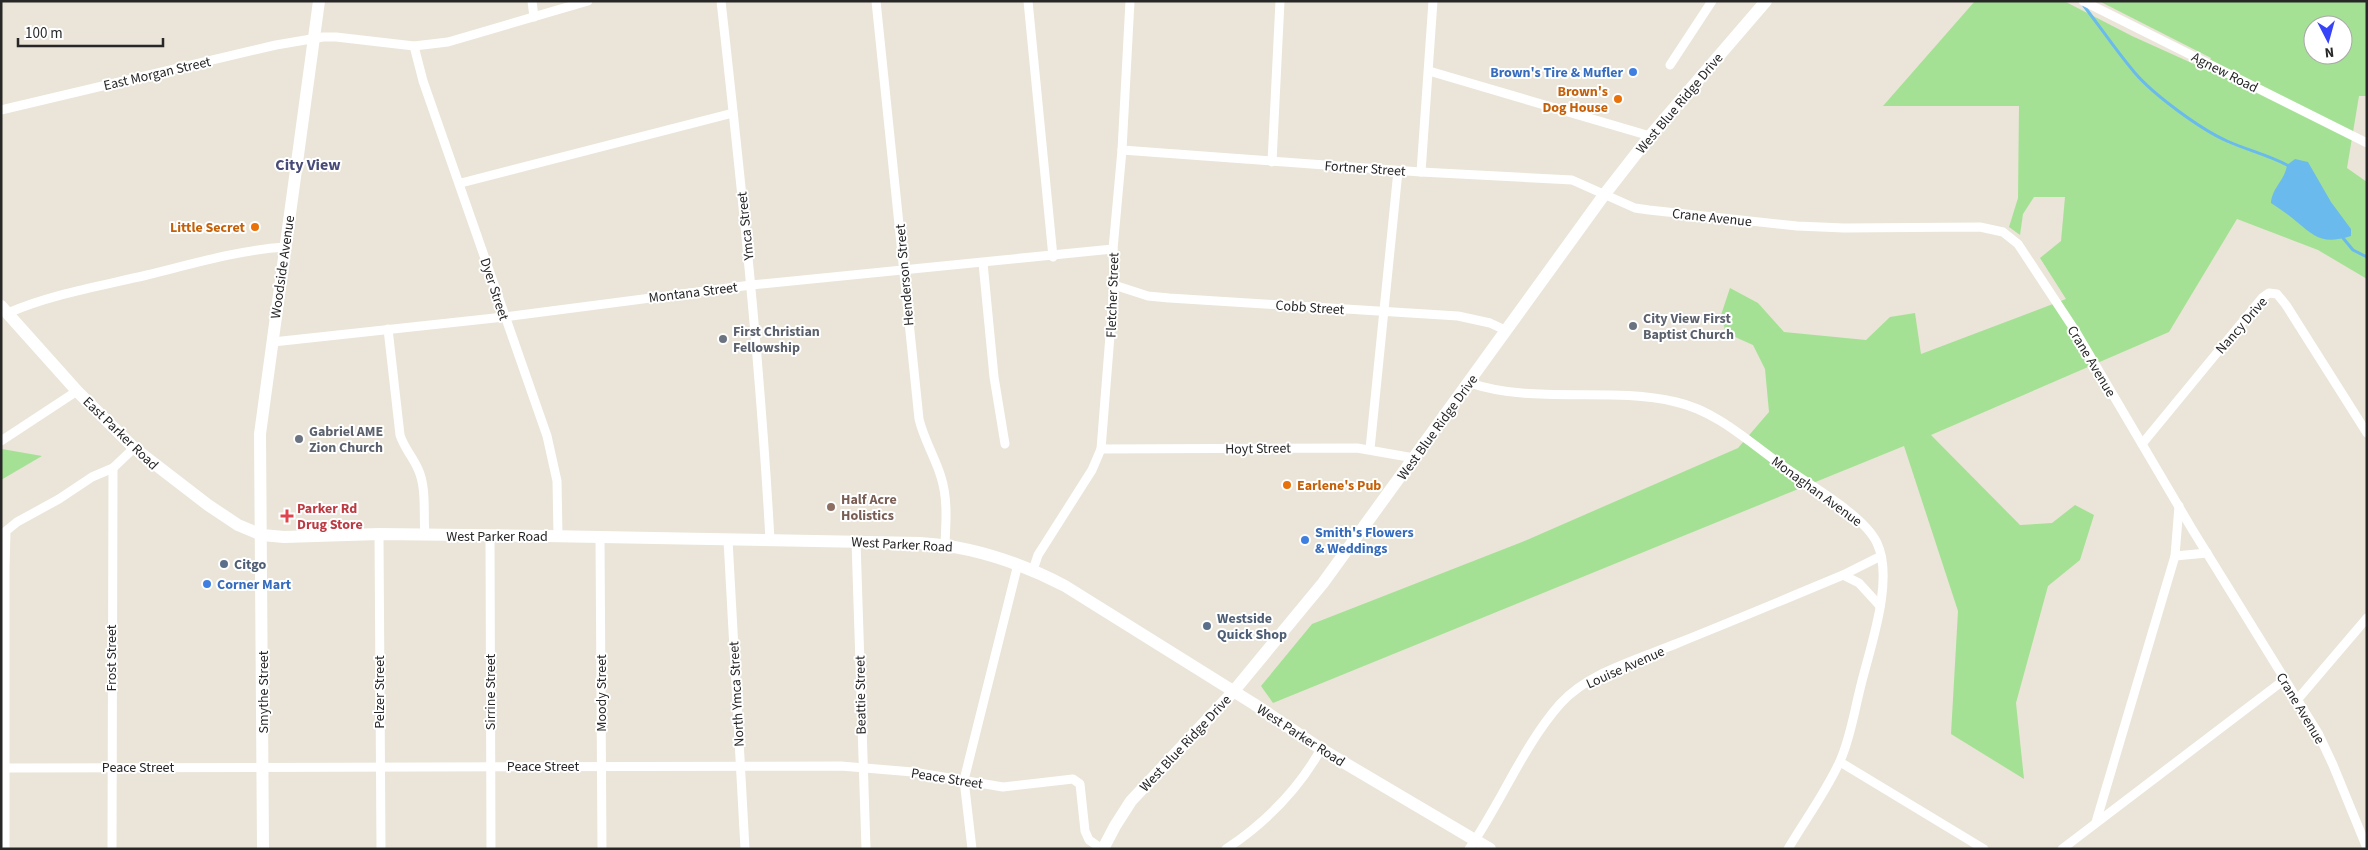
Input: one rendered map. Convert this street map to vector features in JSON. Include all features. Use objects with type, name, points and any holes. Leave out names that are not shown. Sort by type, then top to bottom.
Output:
[{"type":"street","name":"Woodside Avenue","points":[[262,535],[260,434],[318,1]]},
{"type":"street","points":[[532,1],[534,17]]},
{"type":"street","name":"East Morgan Street","points":[[1,110],[276,45],[336,37],[414,46],[448,42],[588,1]]},
{"type":"street","name":"Ymca Street","points":[[721,1],[751,285],[770,540]]},
{"type":"street","name":"Henderson Street","points":[[876,1],[919,419],[926,444],[941,476],[945,492],[947,518],[945,544]]},
{"type":"street","points":[[1028,1],[1053,257]]},
{"type":"street","name":"Fletcher Street","points":[[1033,570],[1038,556],[1092,470],[1101,449],[1114,285],[1113,249],[1122,150],[1130,1]]},
{"type":"street","points":[[1272,162],[1280,1]]},
{"type":"street","points":[[1421,172],[1433,1]]},
{"type":"street","points":[[1670,66],[1712,1]]},
{"type":"street","name":"West Blue Ridge Drive","points":[[1103,849],[1115,826],[1132,801],[1233,692],[1323,584],[1470,382],[1504,330],[1604,195],[1650,136],[1766,1]]},
{"type":"street","name":"Agnew Road","points":[[2083,1],[2367,143]]},
{"type":"street","name":"Dyer Street","points":[[414,46],[423,81],[461,183],[504,316],[552,452],[557,481],[558,536]]},
{"type":"street","points":[[1428,71],[1650,136]]},
{"type":"street","points":[[461,183],[733,112]]},
{"type":"street","name":"Fortner Street","points":[[1122,150],[1398,171],[1572,180],[1604,195]]},
{"type":"street","points":[[1370,448],[1398,171]]},
{"type":"street","name":"Crane Avenue","points":[[1604,195],[1635,208],[1797,226],[1844,228],[1980,227],[2002,232],[2010,236],[2025,254],[2076,332],[2207,553],[2318,733],[2367,848]]},
{"type":"street","points":[[5,310],[233,255],[285,247]]},
{"type":"street","name":"Montana Street","points":[[272,342],[504,316],[751,285],[904,272],[1113,249]]},
{"type":"street","points":[[983,264],[994,377],[1005,444]]},
{"type":"street","name":"Cobb Street","points":[[1114,285],[1148,296],[1169,298],[1458,316],[1490,323],[1504,330]]},
{"type":"street","name":"Nancy Drive","points":[[2142,444],[2256,305],[2269,293],[2277,294],[2280,298],[2367,433]]},
{"type":"street","name":"East Parker Road","points":[[5,310],[77,390],[134,448],[208,505],[238,525],[262,535]]},
{"type":"street","points":[[388,329],[400,435],[403,446],[417,466],[422,480],[425,535]]},
{"type":"street","name":"Monaghan Avenue","points":[[1470,382],[1484,388],[1523,392],[1652,397],[1698,408],[1720,421],[1862,523],[1874,538],[1881,556],[1880,606],[1846,747],[1840,762],[1788,849]]},
{"type":"street","points":[[1,441],[77,390]]},
{"type":"street","points":[[5,849],[4,568],[6,531],[17,522],[60,499],[92,477],[113,468],[134,448]]},
{"type":"street","name":"Hoyt Street","points":[[1101,449],[1370,448],[1414,458]]},
{"type":"street","name":"Frost Street","points":[[112,849],[113,468]]},
{"type":"street","points":[[2096,822],[2175,556],[2179,506]]},
{"type":"street","name":"Pelzer Street","points":[[379,534],[381,849]]},
{"type":"street","name":"West Parker Road","points":[[262,535],[490,535],[856,541],[945,544],[983,552],[1033,570],[1065,586],[1472,844],[1490,849]]},
{"type":"street","name":"Smythe Street","points":[[262,535],[263,849]]},
{"type":"street","name":"Sirrine Street","points":[[490,535],[491,849]]},
{"type":"street","name":"Moody Street","points":[[600,538],[602,849]]},
{"type":"street","name":"North Ymca Street","points":[[728,540],[745,849]]},
{"type":"street","name":"Beattie Street","points":[[856,541],[866,849]]},
{"type":"street","points":[[2175,556],[2207,553]]},
{"type":"street","name":"Louise Avenue","points":[[1472,844],[1542,729],[1560,704],[1580,687],[1626,665],[1843,575],[1881,556]]},
{"type":"street","points":[[972,849],[964,780],[1018,564]]},
{"type":"street","points":[[1843,575],[1858,583],[1880,606]]},
{"type":"street","points":[[2297,700],[2367,618]]},
{"type":"street","points":[[2062,849],[2284,680]]},
{"type":"street","points":[[1226,849],[1259,826],[1283,803],[1321,749]]},
{"type":"street","points":[[1840,762],[1984,849]]},
{"type":"street","name":"Peace Street","points":[[6,768],[862,766],[1003,787],[1067,779],[1077,781],[1082,790],[1086,831],[1089,840],[1103,849]]},
{"type":"green space","points":[[1975,1],[2064,1],[2132,36],[2205,69],[2211,58],[2099,1],[2367,1],[2367,96],[2359,96],[2347,168],[2367,182],[2367,279],[2318,250],[2237,219],[2169,332],[1931,435],[2020,525],[2052,523],[2075,505],[2094,515],[2080,560],[2048,586],[2016,703],[2024,779],[1951,734],[1958,611],[1904,446],[1273,703],[1261,686],[1312,624],[1522,542],[1738,448],[1769,412],[1765,369],[1753,345],[1726,333],[1721,315],[1730,288],[1758,303],[1784,332],[1866,340],[1890,317],[1915,313],[1921,354],[2066,299],[2040,258],[2061,241],[2065,197],[2034,197],[2023,214],[2020,235],[2009,227],[2018,198],[2019,106],[1883,106]]},
{"type":"green space","points":[[2,449],[42,456],[1,480]]},
{"type":"water","points":[[2295,159],[2308,162],[2331,202],[2351,229],[2351,236],[2327,240],[2316,236],[2271,203],[2287,165]]},
{"type":"waterway","points":[[2084,6],[2135,73],[2165,101],[2216,136],[2287,165]]},
{"type":"waterway","points":[[2343,238],[2353,250],[2367,257]]},
{"type":"place","name":"Brown's Tire & Mufler","points":[[1633,72]]},
{"type":"place","name":"Brown's Dog House","points":[[1618,99]]},
{"type":"place","name":"Little Secret","points":[[255,227]]},
{"type":"place","name":"City View First Baptist Church","points":[[1633,326]]},
{"type":"place","name":"First Christian Fellowship","points":[[723,339]]},
{"type":"place","name":"Gabriel AME Zion Church","points":[[299,439]]},
{"type":"place","name":"Earlene's Pub","points":[[1287,485]]},
{"type":"place","name":"Half Acre Holistics","points":[[831,507]]},
{"type":"place","name":"Parker Rd Drug Store","points":[[287,516]]},
{"type":"place","name":"Smith's Flowers & Weddings","points":[[1305,540]]},
{"type":"place","name":"Citgo","points":[[224,564]]},
{"type":"place","name":"Corner Mart","points":[[207,584]]},
{"type":"place","name":"Westside Quick Shop","points":[[1207,626]]},
{"type":"district","name":"City View","points":[[308,164]]}]
